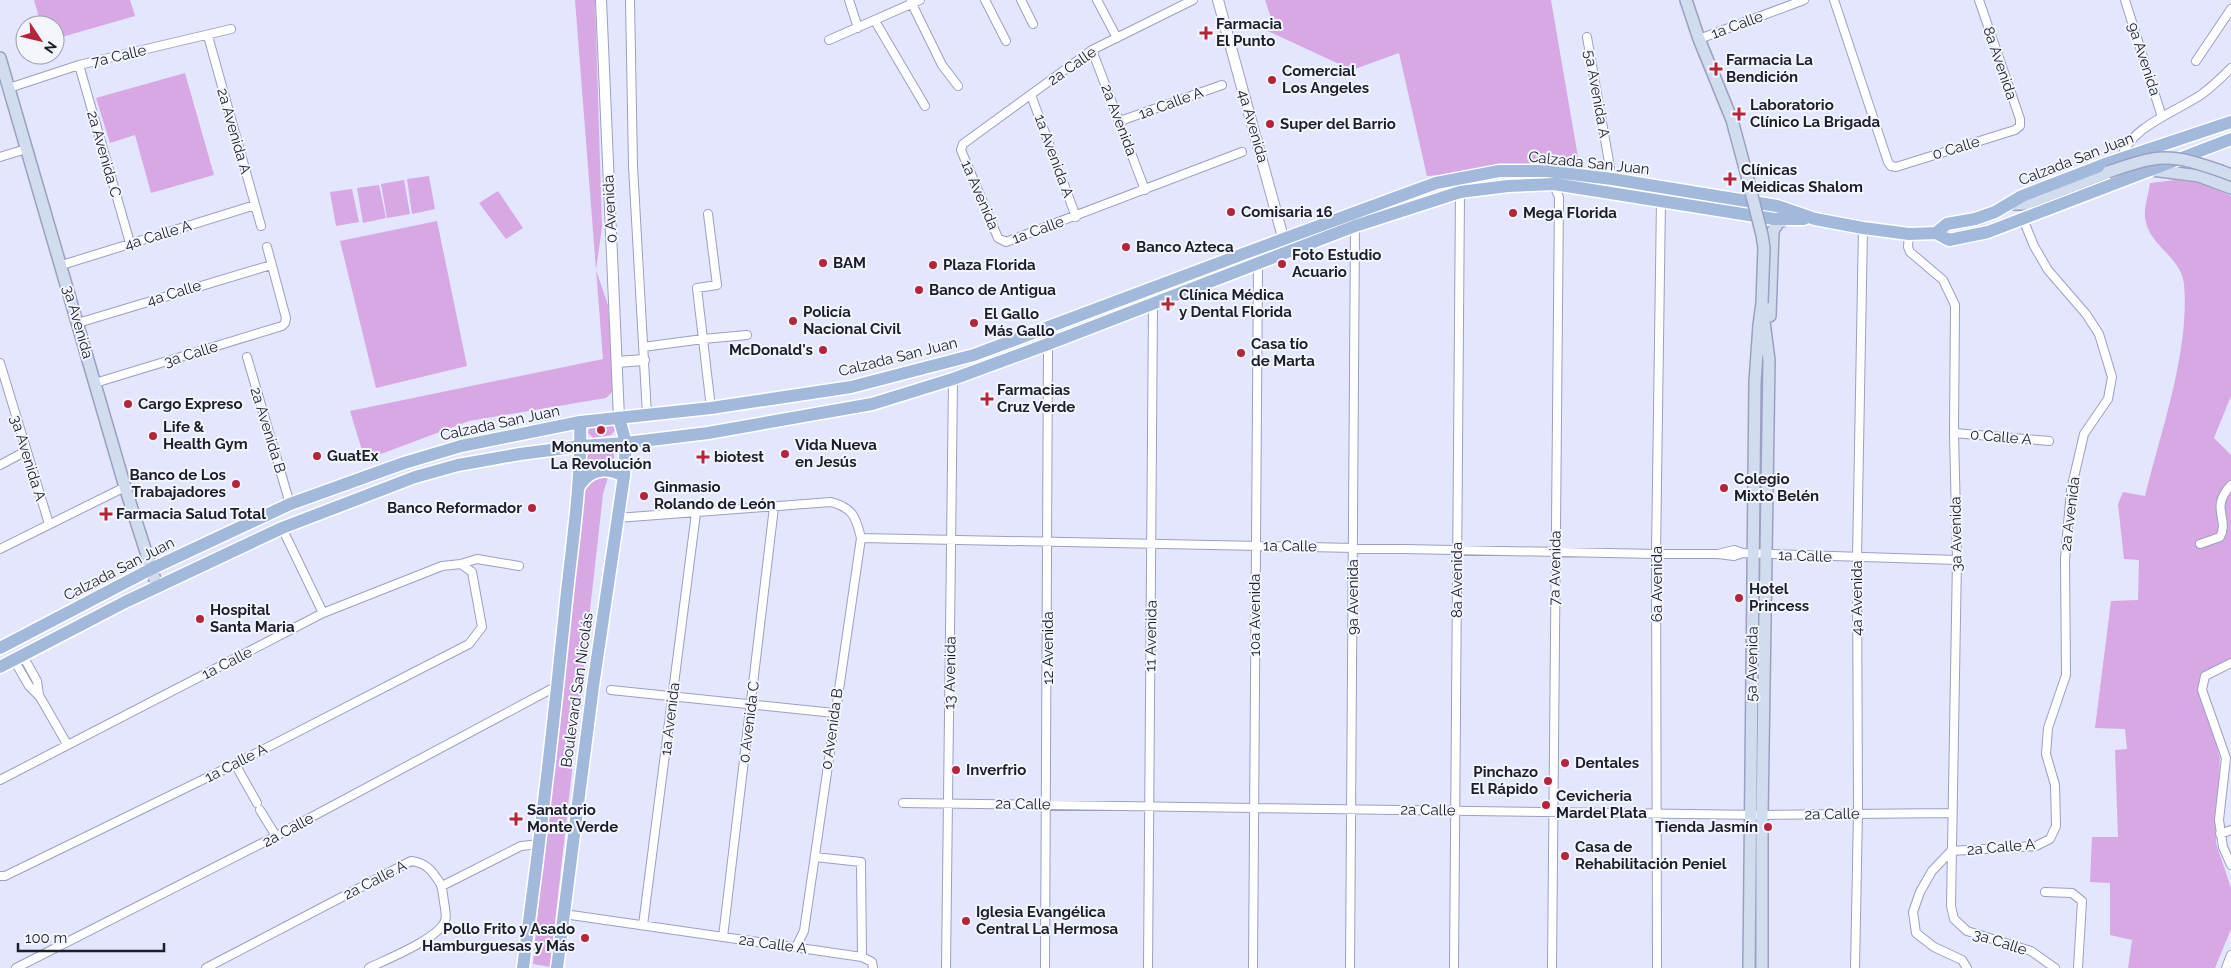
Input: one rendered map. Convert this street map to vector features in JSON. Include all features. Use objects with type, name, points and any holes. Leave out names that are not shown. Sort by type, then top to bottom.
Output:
[{"type":"main road","name":"5a Avenida","points":[[1686,0],[1699,39],[1732,120],[1762,235],[1764,248],[1762,307],[1756,359]]},
{"type":"main road","name":"3a Avenida","points":[[0,58],[2,76],[9,88],[62,264],[125,487],[157,586]]},
{"type":"main road","name":"Calzada San Juan","points":[[1936,233],[1947,224],[1975,219],[2010,204],[2022,196],[2126,157],[2231,122]]},
{"type":"main road","name":"Calzada San Juan","points":[[0,667],[157,586],[282,528],[415,477],[458,465],[581,446],[626,443],[708,433],[872,404],[953,378],[1153,304],[1258,262],[1286,245],[1436,183],[1499,171],[1547,171],[1612,179],[1777,206],[1815,219],[1863,228],[1909,234],[1936,233],[1949,240],[1966,238],[2023,219],[2231,139]]},
{"type":"main road","points":[[2126,157],[2131,177]]},
{"type":"main road","points":[[2010,204],[2032,201],[2141,161],[2172,157],[2188,159],[2226,173]]},
{"type":"main road","points":[[2152,170],[2200,176],[2231,188]]},
{"type":"main road","name":"Calzada San Juan","points":[[0,648],[152,569],[290,504],[404,463],[461,446],[580,422],[711,408],[851,387],[924,369],[974,355],[1251,251],[1286,245],[1355,226],[1460,192],[1508,186],[1554,184],[1749,215],[1786,219],[1815,219]]},
{"type":"main road","name":"5a Avenida","points":[[1749,215],[1757,227],[1760,256],[1748,554],[1762,968]]},
{"type":"main road","name":"5a Avenida","points":[[1749,968],[1766,554],[1773,231],[1778,224],[1786,219]]},
{"type":"main road","points":[[1232,273],[1239,262],[1251,251]]},
{"type":"main road","name":"5a Avenida","points":[[1762,307],[1769,360]]},
{"type":"main road","points":[[872,404],[883,393],[905,388],[919,380],[924,369]]},
{"type":"main road","name":"Boulevard San Nicolás","points":[[557,968],[593,686],[624,476],[626,443],[619,418]]},
{"type":"main road","name":"Boulevard San Nicolás","points":[[523,968],[540,844],[557,686],[581,446],[580,422]]},
{"type":"main road","points":[[577,488],[588,475],[603,469],[614,471],[624,476]]},
{"type":"street","name":"0 Avenida","points":[[601,0],[619,418]]},
{"type":"street","points":[[630,0],[634,166],[647,415]]},
{"type":"street","points":[[849,0],[858,28]]},
{"type":"street","points":[[829,40],[875,21],[911,2],[920,0]]},
{"type":"street","points":[[985,0],[1006,41]]},
{"type":"street","points":[[1021,0],[1033,24]]},
{"type":"street","points":[[1097,0],[1117,38]]},
{"type":"street","name":"2a Calle","points":[[961,146],[1092,50],[1193,0]]},
{"type":"street","name":"4a Avenida","points":[[1218,0],[1286,245]]},
{"type":"street","name":"1a Calle","points":[[1699,39],[1804,0]]},
{"type":"street","name":"0 Calle","points":[[1834,0],[1888,162],[1891,166],[1896,167],[2015,130],[2020,126]]},
{"type":"street","name":"8a Avenida","points":[[1979,0],[2020,119],[2020,126]]},
{"type":"street","name":"9a Avenida","points":[[2125,0],[2162,117]]},
{"type":"street","points":[[911,2],[942,65],[958,86]]},
{"type":"street","points":[[2196,61],[2231,9]]},
{"type":"street","points":[[875,21],[925,106]]},
{"type":"street","name":"7a Calle","points":[[9,88],[79,65],[208,36],[231,29]]},
{"type":"street","name":"2a Avenida A","points":[[208,36],[261,226]]},
{"type":"street","name":"5a Avenida A","points":[[1587,37],[1612,179]]},
{"type":"street","name":"2a Avenida","points":[[1092,50],[1145,190]]},
{"type":"street","name":"2a Avenida C","points":[[79,65],[130,243]]},
{"type":"street","points":[[2126,157],[2125,147],[2128,142],[2162,117],[2201,95],[2231,68]]},
{"type":"street","name":"1a Calle A","points":[[1120,121],[1222,85]]},
{"type":"street","name":"1a Avenida A","points":[[1031,95],[1076,217]]},
{"type":"street","name":"1a Avenida","points":[[961,146],[998,238],[1002,241]]},
{"type":"street","points":[[0,157],[26,149]]},
{"type":"street","name":"1a Calle","points":[[1002,241],[1006,242],[1076,217],[1242,152]]},
{"type":"street","name":"7a Avenida","points":[[1547,171],[1559,197],[1552,968]]},
{"type":"street","name":"8a Avenida","points":[[1454,968],[1460,192]]},
{"type":"street","name":"6a Avenida","points":[[1657,968],[1656,554],[1661,200]]},
{"type":"street","name":"4a Calle A","points":[[62,264],[255,205]]},
{"type":"street","points":[[708,214],[717,285],[697,288],[711,408]]},
{"type":"street","name":"2a Avenida","points":[[2023,219],[2034,246],[2048,270],[2086,314],[2099,334],[2112,377],[2108,399],[2084,434],[2071,490],[2065,559],[2066,675],[2048,728],[2046,754],[2055,785],[2056,826],[2050,839]]},
{"type":"street","name":"9a Avenida","points":[[1350,968],[1355,226]]},
{"type":"street","name":"4a Avenida","points":[[1855,968],[1858,813],[1857,558],[1863,228]]},
{"type":"street","name":"3a Avenida","points":[[1909,234],[1908,247],[1910,252],[1943,280],[1955,305],[1954,433],[1957,560],[1951,851]]},
{"type":"street","points":[[267,247],[271,265]]},
{"type":"street","name":"10a Avenida","points":[[1253,968],[1258,262]]},
{"type":"street","name":"3a Calle","points":[[95,383],[282,326],[285,323],[271,265]]},
{"type":"street","name":"4a Calle","points":[[78,323],[271,265]]},
{"type":"street","name":"11 Avenida","points":[[1148,968],[1153,304]]},
{"type":"street","name":"12 Avenida","points":[[1043,330],[1048,344],[1045,968]]},
{"type":"street","points":[[643,347],[703,339],[747,336]]},
{"type":"street","name":"2a Avenida B","points":[[247,357],[290,504]]},
{"type":"street","points":[[617,362],[644,360]]},
{"type":"street","name":"3a Avenida A","points":[[0,363],[49,524]]},
{"type":"street","name":"13 Avenida","points":[[946,968],[953,378]]},
{"type":"street","name":"0 Calle A","points":[[1954,433],[2049,441]]},
{"type":"street","points":[[0,465],[26,451]]},
{"type":"street","points":[[2200,544],[2220,537],[2222,530],[2219,504],[2221,496],[2231,485]]},
{"type":"street","points":[[0,549],[125,487]]},
{"type":"street","name":"0 Avenida B","points":[[774,507],[831,502],[842,505],[851,511],[858,523],[861,538],[834,713],[804,931],[796,947]]},
{"type":"street","points":[[617,518],[774,507]]},
{"type":"street","name":"0 Avenida C","points":[[723,937],[774,507]]},
{"type":"street","name":"1a Avenida","points":[[643,925],[696,512]]},
{"type":"street","points":[[282,528],[323,613]]},
{"type":"street","name":"1a Calle","points":[[861,538],[1656,554],[1718,554],[1726,550],[1734,550],[1748,554],[1957,560]]},
{"type":"street","name":"1a Calle","points":[[0,780],[323,613],[442,566],[461,564],[477,559],[519,566]]},
{"type":"street","name":"1a Calle A","points":[[0,876],[5,876],[234,764],[469,644],[482,627],[472,572],[461,564]]},
{"type":"street","points":[[18,658],[29,686],[40,697],[67,744]]},
{"type":"street","points":[[2231,663],[2205,676],[2202,690],[2228,757],[2219,820],[2223,847],[2231,865]]},
{"type":"street","name":"2a Calle","points":[[16,968],[276,836],[557,686]]},
{"type":"street","points":[[611,690],[834,713]]},
{"type":"street","points":[[234,764],[276,836]]},
{"type":"street","name":"2a Calle","points":[[903,803],[1756,815],[1952,813]]},
{"type":"street","points":[[2220,834],[2231,830]]},
{"type":"street","name":"2a Calle A","points":[[1951,851],[2036,846],[2050,839]]},
{"type":"street","points":[[370,968],[426,939],[440,929],[446,916],[442,886],[521,846],[540,844]]},
{"type":"street","points":[[1951,851],[1932,871],[1913,912],[1916,933],[1934,947],[1962,960],[1967,968]]},
{"type":"street","name":"3a Calle","points":[[1951,851],[1951,906],[1954,919],[1967,931],[2031,951],[2056,968]]},
{"type":"street","points":[[815,857],[861,862],[862,957],[869,959],[872,962],[873,968]]},
{"type":"street","name":"2a Calle A","points":[[206,968],[411,861],[429,866],[442,886]]},
{"type":"street","points":[[2045,892],[2072,893],[2082,901],[2078,968]]},
{"type":"street","name":"2a Calle A","points":[[564,914],[862,957]]},
{"type":"street","points":[[2226,968],[2231,955]]},
{"type":"shaded area","points":[[34,0],[130,0],[135,16],[65,36],[65,15],[38,15]]},
{"type":"shaded area","points":[[575,0],[595,0],[602,227],[596,270]]},
{"type":"shaded area","points":[[1265,0],[1551,0],[1579,163],[1510,171],[1427,176],[1399,53],[1352,70],[1257,26],[1272,21]]},
{"type":"shaded area","points":[[185,73],[214,175],[151,193],[135,135],[110,143],[96,98]]},
{"type":"shaded area","points":[[429,176],[435,209],[412,214],[407,179]]},
{"type":"shaded area","points":[[404,180],[410,214],[387,218],[381,184]]},
{"type":"shaded area","points":[[2175,180],[2200,183],[2231,196],[2231,396],[2214,438],[2231,455],[2231,665],[2199,681],[2220,758],[2216,843],[2231,888],[2231,929],[2215,968],[2128,968],[2132,940],[2110,935],[2110,883],[2090,882],[2092,837],[2118,837],[2115,750],[2127,749],[2125,729],[2095,728],[2111,601],[2138,600],[2139,560],[2124,559],[2118,504],[2123,492],[2145,496],[2173,390],[2183,336],[2185,309],[2182,274],[2152,236],[2147,227],[2145,217],[2150,183]]},
{"type":"shaded area","points":[[379,185],[386,218],[363,223],[357,188]]},
{"type":"shaded area","points":[[352,189],[359,222],[336,226],[330,192]]},
{"type":"shaded area","points":[[498,191],[523,228],[506,239],[479,203]]},
{"type":"shaded area","points":[[437,221],[467,366],[376,388],[340,241]]},
{"type":"shaded area","points":[[596,270],[608,305],[614,386],[606,398],[469,421],[365,460],[350,411],[603,359]]},
{"type":"shaded area","points":[[614,425],[616,429],[611,435],[593,438],[588,433],[589,427]]},
{"type":"shaded area","points":[[613,449],[614,457],[603,494],[550,967],[533,964],[580,456]]},
{"type":"place","name":"Farmacia El Punto","points":[[1206,33]]},
{"type":"place","name":"Farmacia La Bendición","points":[[1716,69]]},
{"type":"place","name":"Comercial Los Angeles","points":[[1272,80]]},
{"type":"place","name":"Laboratorio Clínico La Brigada","points":[[1739,114]]},
{"type":"place","name":"Super del Barrio","points":[[1270,124]]},
{"type":"place","name":"Clínicas Meidicas Shalom","points":[[1730,179]]},
{"type":"place","name":"Comisaria 16","points":[[1231,212]]},
{"type":"place","name":"Mega Florida","points":[[1513,213]]},
{"type":"place","name":"Banco Azteca","points":[[1126,247]]},
{"type":"place","name":"BAM","points":[[823,263]]},
{"type":"place","name":"Foto Estudio Acuario","points":[[1282,264]]},
{"type":"place","name":"Plaza Florida","points":[[933,265]]},
{"type":"place","name":"Banco de Antigua","points":[[919,290]]},
{"type":"place","name":"Clínica Médica y Dental Florida","points":[[1168,304]]},
{"type":"place","name":"Policía Nacional Civil","points":[[793,321]]},
{"type":"place","name":"El Gallo Más Gallo","points":[[974,323]]},
{"type":"place","name":"McDonald's","points":[[823,350]]},
{"type":"place","name":"Casa tío de Marta","points":[[1241,353]]},
{"type":"place","name":"Farmacias Cruz Verde","points":[[987,399]]},
{"type":"place","name":"Cargo Expreso","points":[[128,404]]},
{"type":"place","name":"Monumento a La Revolución","points":[[601,430]]},
{"type":"place","name":"Life & Health Gym","points":[[153,436]]},
{"type":"place","name":"Vida Nueva en Jesús","points":[[785,454]]},
{"type":"place","name":"GuatEx","points":[[317,456]]},
{"type":"place","name":"biotest","points":[[703,457]]},
{"type":"place","name":"Banco de Los Trabajadores","points":[[236,484]]},
{"type":"place","name":"Colegio Mixto Belén","points":[[1724,488]]},
{"type":"place","name":"Ginmasio Rolando de León","points":[[644,496]]},
{"type":"place","name":"Banco Reformador","points":[[532,508]]},
{"type":"place","name":"Farmacia Salud Total","points":[[106,514]]},
{"type":"place","name":"Hotel Princess","points":[[1739,598]]},
{"type":"place","name":"Hospital Santa Maria","points":[[200,619]]},
{"type":"place","name":"Dentales","points":[[1565,763]]},
{"type":"place","name":"Inverfrio","points":[[956,770]]},
{"type":"place","name":"Pinchazo El Rápido","points":[[1548,781]]},
{"type":"place","name":"Cevicheria Mardel Plata","points":[[1546,805]]},
{"type":"place","name":"Sanatorio Monte Verde","points":[[516,819]]},
{"type":"place","name":"Tienda Jasmín","points":[[1768,827]]},
{"type":"place","name":"Casa de Rehabilitación Peniel","points":[[1565,856]]},
{"type":"place","name":"Iglesia Evangélica Central La Hermosa","points":[[966,921]]},
{"type":"place","name":"Pollo Frito y Asado Hamburguesas y Más","points":[[585,938]]}]
